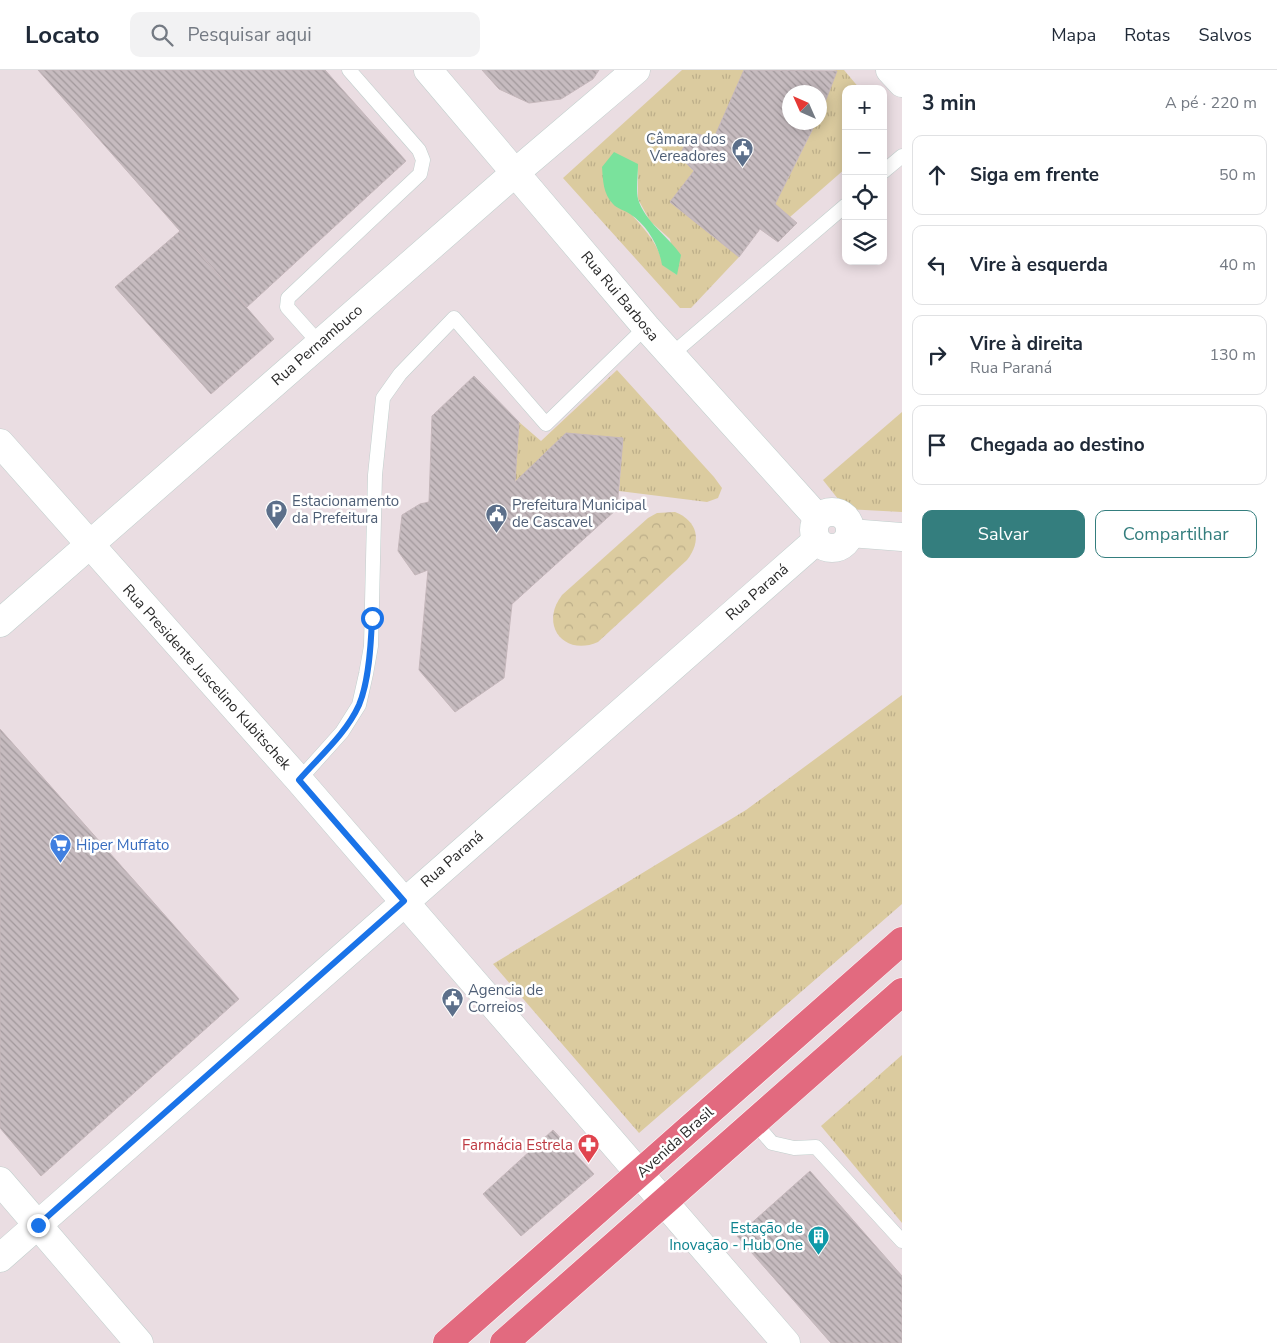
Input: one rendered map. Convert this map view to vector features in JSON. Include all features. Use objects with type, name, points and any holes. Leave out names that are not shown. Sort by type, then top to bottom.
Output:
[{"type":"main road","name":"Avenida Brasil","points":[[447,1343],[902,941]]},
{"type":"main road","points":[[504,1343],[902,992]]},
{"type":"street","name":"Rua Rui Barbosa","points":[[428,70],[817,529]]},
{"type":"street","name":"Rua Pernambuco","points":[[0,623],[319,343],[636,70]]},
{"type":"street","points":[[890,70],[902,83]]},
{"type":"street","name":"Rua Presidente Juscelino Kubitschek","points":[[0,443],[299,780],[641,1173],[786,1343]]},
{"type":"street","points":[[817,529],[828,511],[840,513],[848,521],[850,533],[902,537]]},
{"type":"street","name":"Rua Paraná","points":[[0,1258],[404,901],[817,529]]},
{"type":"street","points":[[0,1181],[139,1343]]},
{"type":"lane","points":[[319,343],[287,307],[288,298],[420,174],[423,160],[419,150],[349,70]]},
{"type":"lane","points":[[887,169],[902,156]]},
{"type":"lane","points":[[671,355],[842,208]]},
{"type":"lane","points":[[299,780],[342,732],[359,705],[371,646],[375,475],[383,398],[400,374],[454,318],[546,424],[646,327]]},
{"type":"lane","points":[[754,1122],[772,1143],[794,1148],[816,1147],[902,1241]]},
{"type":"green space","points":[[682,70],[744,70],[714,138],[697,134],[686,142],[681,153],[685,162],[694,171],[670,202],[739,257],[691,308],[680,308],[563,178]],"holes":[[[638,164],[638,199],[650,221],[670,239],[677,275],[663,265],[655,244],[631,214]]]},
{"type":"green space","points":[[833,70],[844,70],[857,85],[842,85],[842,172],[790,217],[775,204],[812,130],[827,130],[827,97],[837,71]]},
{"type":"green space","points":[[617,370],[714,477],[722,488],[718,498],[707,502],[619,491],[623,438],[566,433],[515,482],[519,422],[541,441]]},
{"type":"green space","points":[[902,412],[902,512],[846,509],[823,480]]},
{"type":"green space","points":[[675,512],[689,521],[695,532],[695,546],[687,560],[598,642],[586,646],[566,642],[554,627],[553,617],[562,595],[648,518],[657,513]]},
{"type":"green space","points":[[902,695],[902,904],[639,1133],[493,964],[746,810]]},
{"type":"green space","points":[[902,1055],[902,1223],[821,1126]]},
{"type":"shaded area","points":[[614,152],[638,164],[638,199],[651,222],[681,255],[677,275],[662,265],[655,243],[642,224],[615,206],[607,196],[602,167]]},
{"type":"building","points":[[38,70],[325,70],[406,161],[247,307]]},
{"type":"building","points":[[482,70],[599,70],[593,79],[561,99],[529,103],[499,89]]},
{"type":"building","name":"Câmara dos Vereadores","points":[[744,70],[837,71],[827,97],[827,85],[782,85],[782,130],[812,130],[775,204],[797,223],[778,242],[760,229],[739,257],[670,202],[694,171],[685,162],[681,153],[686,142],[697,134],[714,138]]},
{"type":"building","points":[[180,231],[274,339],[211,394],[115,287]]},
{"type":"building","name":"Prefeitura Municipal de Cascavel","points":[[474,376],[519,422],[515,482],[566,433],[623,438],[617,509],[512,604],[504,678],[455,712],[419,670],[428,570],[415,575],[398,551],[402,515],[420,504],[429,502],[432,416]]},
{"type":"building","name":"Hiper Muffato","points":[[0,729],[239,999],[41,1176],[0,1128]]},
{"type":"building","points":[[553,1130],[594,1174],[521,1236],[483,1194]]},
{"type":"building","name":"Estação de Inovação - Hub One","points":[[810,1171],[902,1276],[902,1343],[831,1343],[737,1236]]},
{"type":"place","name":"Câmara dos Vereadores","points":[[742,167]]},
{"type":"place","name":"Estacionamento da Prefeitura","points":[[276,529]]},
{"type":"place","name":"Prefeitura Municipal de Cascavel","points":[[496,533]]},
{"type":"place","name":"Hiper Muffato","points":[[60,864]]},
{"type":"place","name":"Agencia de Correios","points":[[452,1018]]},
{"type":"place","name":"Farmácia Estrela","points":[[589,1164]]},
{"type":"place","name":"Estação de Inovação - Hub One","points":[[819,1256]]},
{"type":"route","points":[[38,1225],[404,901],[299,780],[342,732],[359,705],[371,646],[372,618]]}]
